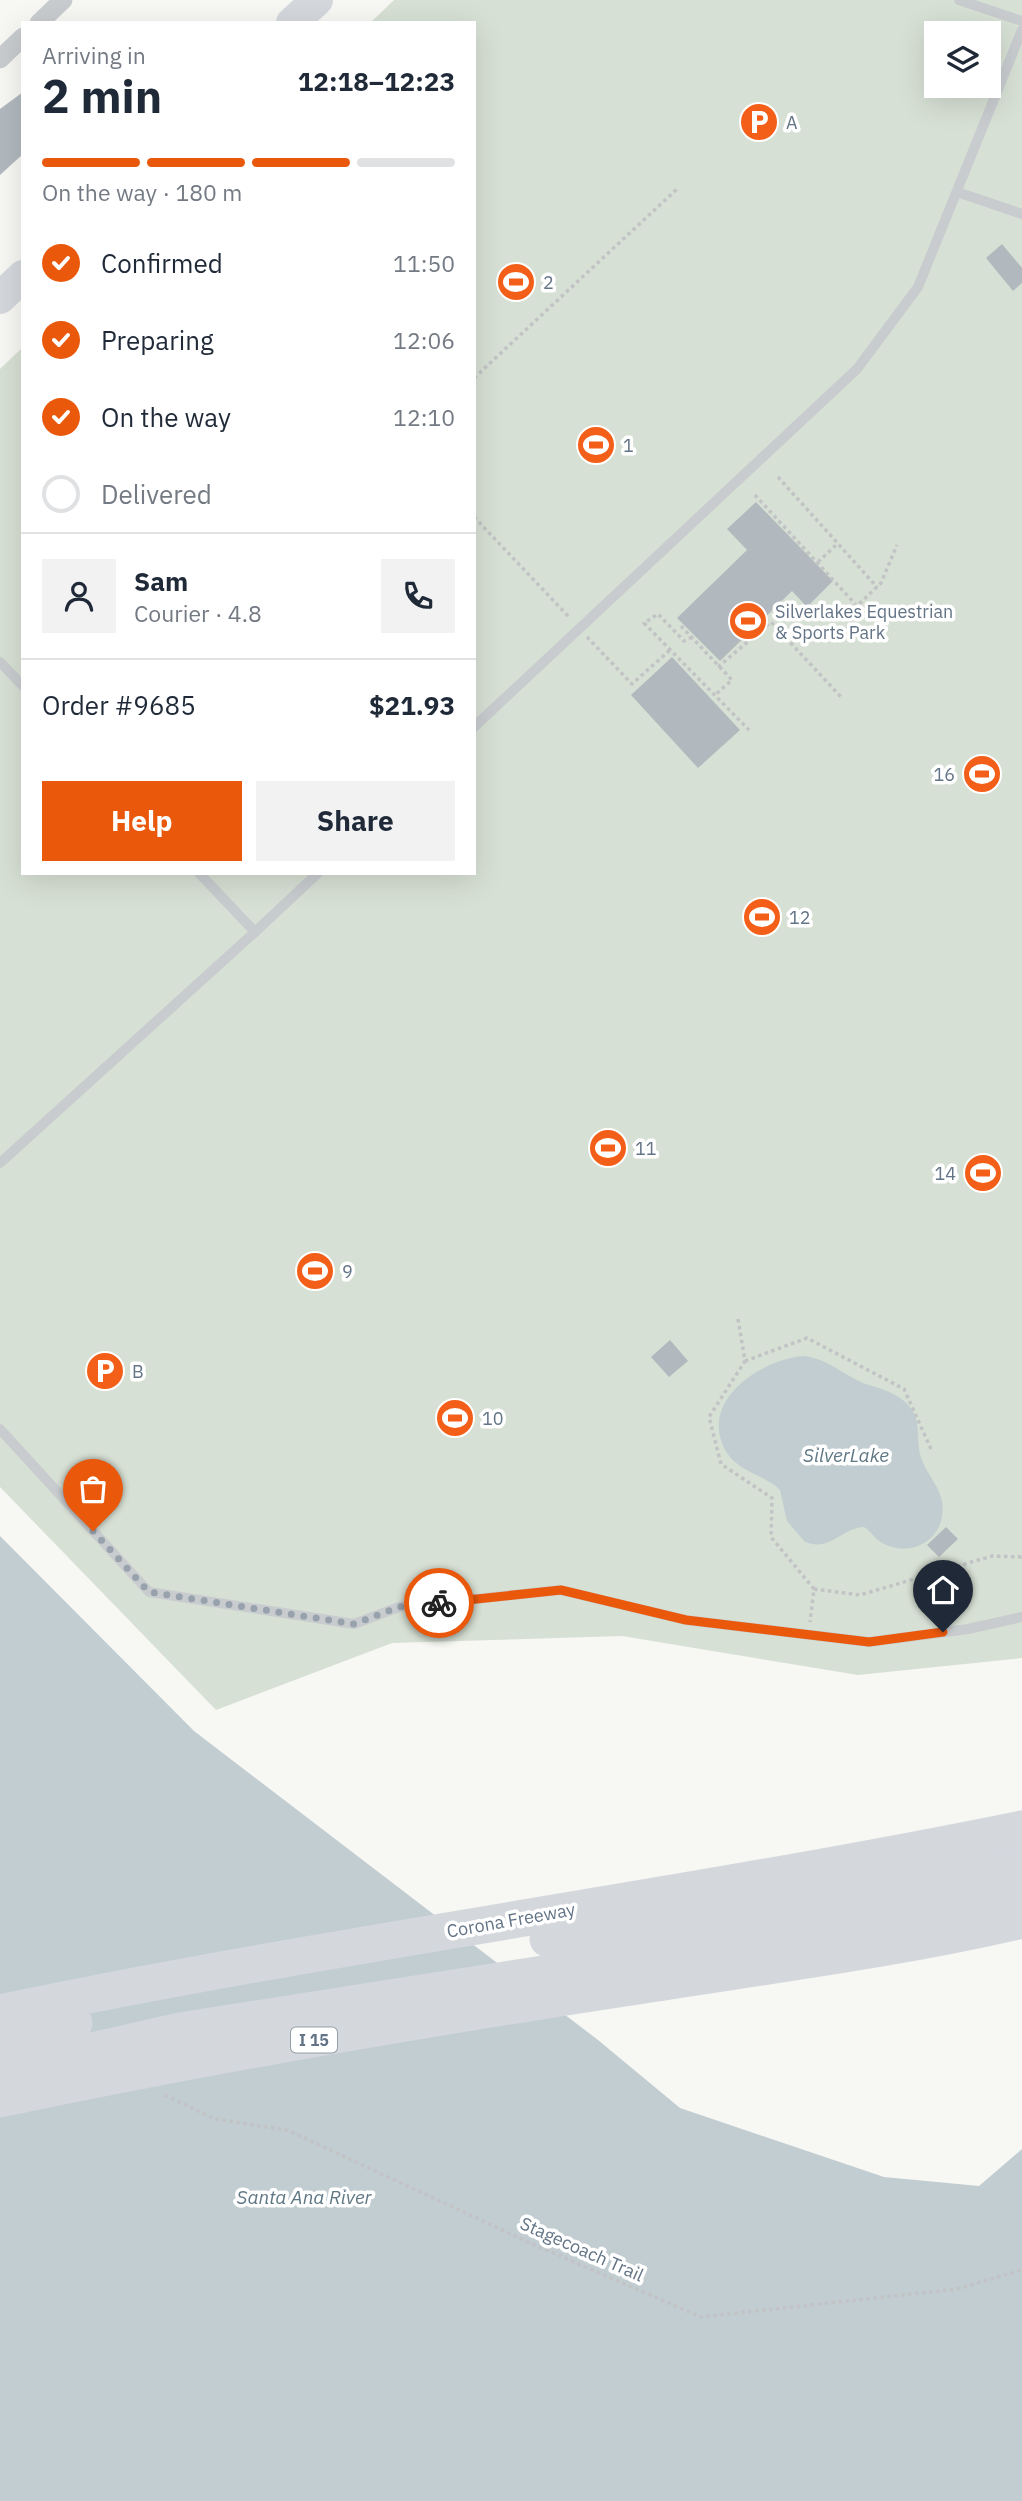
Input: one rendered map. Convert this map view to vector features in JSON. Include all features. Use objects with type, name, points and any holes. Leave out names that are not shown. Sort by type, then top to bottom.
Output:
[{"type":"highway","name":"Corona Freeway","points":[[0,2013],[142,1984],[549,1926],[1022,1829]]},
{"type":"highway","points":[[0,2040],[144,2007],[395,1962],[549,1926],[786,1904],[1022,1860]]},
{"type":"highway","points":[[0,2072],[180,2031],[615,1976],[1022,1893]]},
{"type":"highway","name":"I 15","points":[[0,2099],[615,1976],[925,1942],[1022,1920]]},
{"type":"main road","points":[[294,21],[317,0]]},
{"type":"main road","points":[[0,298],[21,278]]},
{"type":"street","points":[[40,21],[63,0]]},
{"type":"street","points":[[0,59],[21,39]]},
{"type":"lane","points":[[959,0],[1022,21]]},
{"type":"lane","points":[[476,725],[857,369],[918,288],[1022,30]]},
{"type":"lane","points":[[957,191],[1022,214]]},
{"type":"lane","points":[[0,662],[21,684]]},
{"type":"lane","points":[[201,875],[255,932]]},
{"type":"lane","points":[[0,1163],[316,875]]},
{"type":"lane","points":[[0,1429],[149,1592],[354,1624],[399,1607],[561,1590],[686,1620],[869,1642],[968,1629],[1022,1617]]},
{"type":"path","points":[[476,376],[677,189]]},
{"type":"path","points":[[778,477],[877,587]]},
{"type":"path","points":[[755,495],[857,606],[877,587],[897,545]]},
{"type":"path","points":[[476,519],[632,684],[670,650]]},
{"type":"path","points":[[817,562],[837,544]]},
{"type":"path","points":[[692,637],[684,641],[658,614],[644,623],[749,730]]},
{"type":"path","points":[[718,667],[771,622],[842,698]]},
{"type":"path","points":[[681,626],[732,680],[715,695]]},
{"type":"path","points":[[738,1319],[745,1361]]},
{"type":"path","points":[[931,1449],[904,1389],[807,1338],[745,1361],[709,1417],[721,1464],[772,1497],[771,1537],[814,1589],[860,1595],[992,1556],[1022,1557]]},
{"type":"path","points":[[808,1635],[814,1589]]},
{"type":"path","name":"Stagecoach Trail","points":[[163,2094],[215,2119],[287,2130],[528,2242],[701,2317],[957,2289],[1022,2270]]},
{"type":"shaded area","name":"Silverlakes Equestrian & Sports Park","points":[[394,0],[1022,0],[1022,1658],[858,1675],[622,1636],[392,1643],[216,1710],[0,1487],[0,369],[21,349],[21,875],[476,875],[476,21],[372,21]]},
{"type":"water","name":"SilverLake","points":[[803,1356],[820,1360],[858,1381],[891,1393],[908,1404],[917,1421],[921,1457],[942,1501],[940,1525],[927,1541],[907,1549],[896,1548],[881,1542],[864,1527],[822,1544],[805,1542],[787,1521],[780,1490],[738,1465],[727,1453],[720,1435],[720,1417],[726,1401],[751,1375],[786,1359]]},
{"type":"water","name":"Santa Ana River","points":[[0,1536],[194,1731],[598,2040],[680,2108],[884,2177],[979,2186],[1022,2149],[1022,2501],[0,2501]]},
{"type":"building","points":[[21,93],[21,156],[0,175],[0,109]]},
{"type":"building","points":[[1002,244],[1022,268],[1022,283],[1013,291],[986,258]]},
{"type":"building","points":[[756,502],[833,581],[807,607],[792,591],[720,661],[677,618],[747,550],[727,529]]},
{"type":"building","points":[[672,657],[740,730],[698,768],[631,695]]},
{"type":"building","points":[[670,1340],[688,1361],[669,1377],[651,1357]]},
{"type":"building","points":[[946,1527],[958,1539],[939,1557],[927,1545]]},
{"type":"way so far","points":[[93,1531],[149,1592],[354,1624],[399,1607],[439,1603]]},
{"type":"place","name":"A","points":[[759,122]]},
{"type":"place","name":"2","points":[[516,282]]},
{"type":"place","name":"1","points":[[596,445]]},
{"type":"place","name":"Silverlakes Equestrian & Sports Park","points":[[748,621]]},
{"type":"place","name":"16","points":[[982,774]]},
{"type":"place","name":"12","points":[[762,917]]},
{"type":"place","name":"11","points":[[608,1148]]},
{"type":"place","name":"14","points":[[983,1173]]},
{"type":"place","name":"9","points":[[315,1271]]},
{"type":"place","name":"B","points":[[105,1371]]},
{"type":"place","name":"10","points":[[455,1418]]},
{"type":"route","points":[[439,1603],[561,1590],[686,1620],[869,1642],[943,1632]]}]
